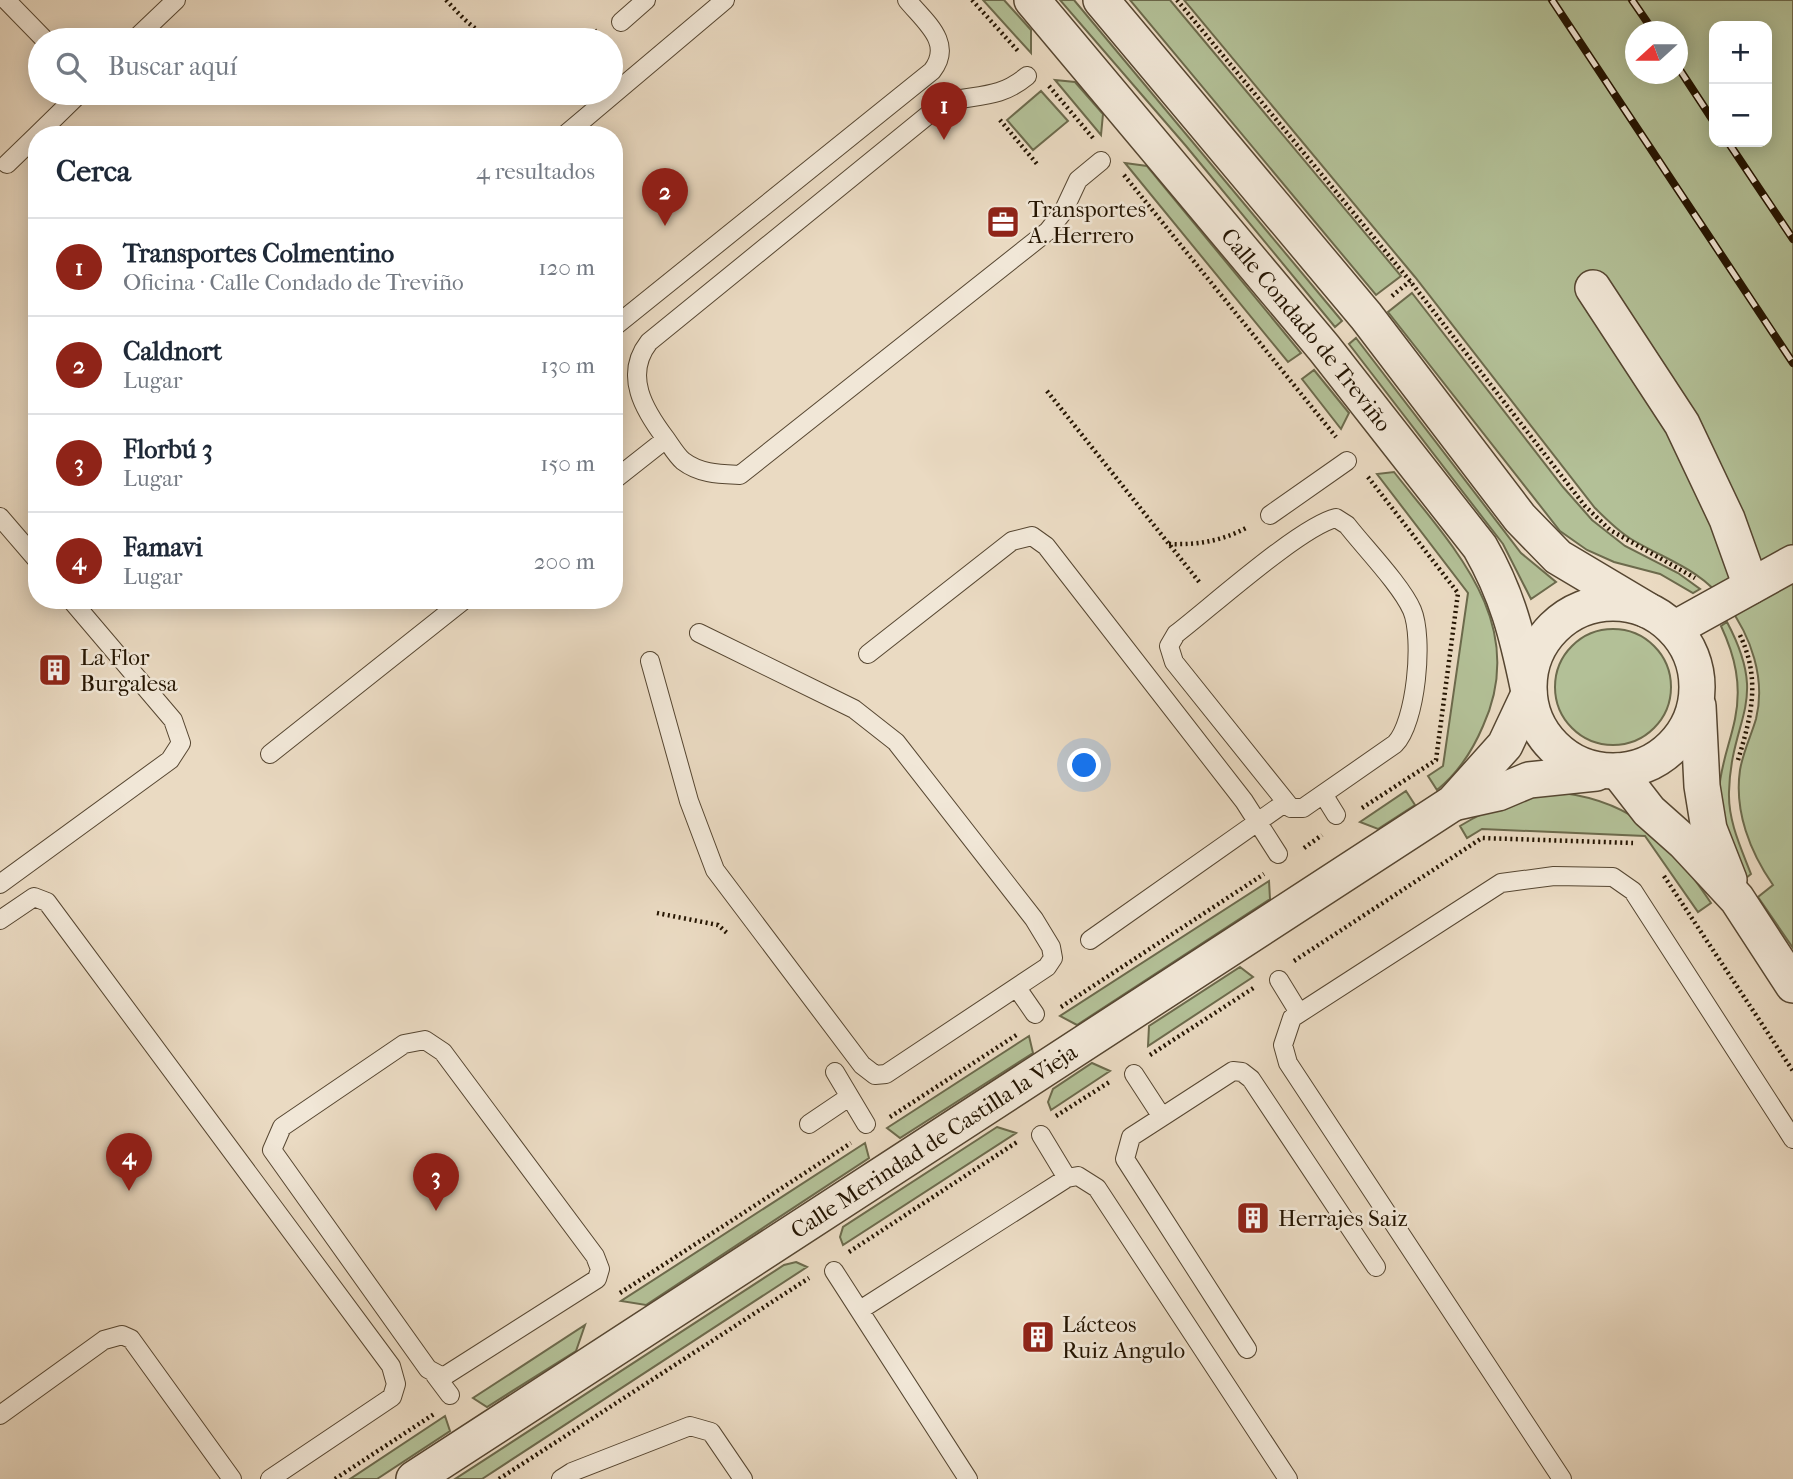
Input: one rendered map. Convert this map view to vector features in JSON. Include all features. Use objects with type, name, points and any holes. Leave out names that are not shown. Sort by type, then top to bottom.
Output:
[{"type":"street","name":"Calle Condado de Treviño","points":[[1032,0],[1324,348],[1480,547],[1498,579],[1514,618],[1529,690]]},
{"type":"street","points":[[1101,0],[1366,316],[1520,518],[1558,556],[1660,619],[1687,647],[1695,668],[1703,786],[1709,829],[1737,899]]},
{"type":"street","points":[[1593,288],[1682,424],[1727,519],[1751,586]]},
{"type":"street","points":[[1697,691],[1692,715],[1672,746],[1642,767],[1614,771],[1586,767],[1564,756],[1546,739],[1534,718],[1529,690],[1533,659],[1546,635],[1567,616],[1592,605],[1620,603],[1660,619],[1721,603],[1793,563]]},
{"type":"street","name":"Calle Merindad de Castilla la Vieja","points":[[414,1479],[1453,803],[1505,745],[1529,690]]},
{"type":"street","points":[[1614,771],[1649,811],[1685,843],[1737,899],[1793,985]]},
{"type":"street","name":"Calle Merindad de Castilla la Vieja","points":[[1453,803],[1550,775],[1614,771]]},
{"type":"lane","points":[[6,0],[33,28]]},
{"type":"lane","points":[[147,28],[176,0]]},
{"type":"lane","points":[[621,22],[646,0]]},
{"type":"lane","points":[[623,86],[725,0]]},
{"type":"lane","points":[[623,320],[932,71],[940,61],[942,48],[939,38],[907,0]]},
{"type":"lane","points":[[1031,71],[1010,89],[995,95],[944,102],[649,342],[639,355],[636,373],[642,400],[666,439],[683,460],[711,474],[740,475],[1048,231],[1063,212],[1078,180],[1106,157]]},
{"type":"lane","points":[[46,126],[68,105]]},
{"type":"lane","points":[[576,126],[601,105]]},
{"type":"lane","points":[[7,164],[28,144]]},
{"type":"lane","points":[[623,473],[666,439]]},
{"type":"lane","points":[[1270,515],[1347,461]]},
{"type":"lane","points":[[0,517],[28,550]]},
{"type":"lane","points":[[1336,518],[1347,524],[1412,610],[1416,681],[1410,720],[1403,736],[1323,794],[1303,808],[1291,807],[1174,662],[1169,646],[1176,634],[1216,603],[1324,521],[1336,518]]},
{"type":"lane","points":[[868,654],[1012,541],[1032,536],[1046,546],[1257,822],[1278,854]]},
{"type":"lane","points":[[0,884],[170,760],[181,743],[173,720],[79,609]]},
{"type":"lane","points":[[270,754],[453,609]]},
{"type":"lane","points":[[650,661],[689,801],[715,870],[862,1065],[875,1075],[886,1074],[1047,967],[1053,958],[1051,947],[1034,919],[896,742],[854,709],[699,633]]},
{"type":"lane","points":[[1323,794],[1336,815]]},
{"type":"lane","points":[[1090,940],[1286,802]]},
{"type":"lane","points":[[1562,1479],[1288,1063],[1283,1045],[1286,1030],[1298,1012],[1501,883],[1554,876],[1613,877],[1633,891],[1793,1139]]},
{"type":"lane","points":[[0,920],[34,897],[47,902],[390,1366],[396,1384],[392,1397],[270,1479]]},
{"type":"lane","points":[[1279,980],[1298,1012]]},
{"type":"lane","points":[[1017,988],[1035,1014]]},
{"type":"lane","points":[[435,1375],[443,1377],[453,1372],[588,1294],[600,1269],[595,1256],[443,1052],[425,1040],[404,1044],[282,1127],[272,1150],[435,1375],[450,1395]]},
{"type":"lane","points":[[1247,1349],[1125,1159],[1131,1137],[1233,1070],[1242,1072],[1251,1079],[1376,1267]]},
{"type":"lane","points":[[835,1072],[866,1124]]},
{"type":"lane","points":[[1134,1074],[1162,1117]]},
{"type":"lane","points":[[809,1124],[849,1097]]},
{"type":"lane","points":[[1041,1135],[1068,1178]]},
{"type":"lane","points":[[860,1310],[1068,1178],[1078,1176],[1097,1188],[1289,1479]]},
{"type":"lane","points":[[834,1271],[968,1479]]},
{"type":"lane","points":[[0,1415],[104,1340],[122,1335],[131,1339],[232,1479]]},
{"type":"lane","points":[[561,1479],[690,1426],[711,1432],[743,1479]]},
{"type":"path","points":[[446,0],[474,28]]},
{"type":"path","points":[[972,0],[1289,376]]},
{"type":"path","points":[[1177,0],[1410,281],[1585,506],[1610,530],[1695,578],[1721,603],[1746,649],[1754,684],[1751,716],[1735,771]]},
{"type":"path","points":[[605,28],[621,22]]},
{"type":"path","points":[[1000,120],[1037,164]]},
{"type":"path","points":[[1047,391],[1216,603]]},
{"type":"path","points":[[1168,544],[1195,545],[1231,536],[1270,515]]},
{"type":"path","points":[[657,913],[718,925],[731,937]]},
{"type":"green space","points":[[983,0],[1004,0],[1031,30],[1031,53]]},
{"type":"green space","points":[[1060,0],[1074,0],[1342,321],[1335,327],[1186,146]]},
{"type":"green space","points":[[1130,0],[1170,0],[1401,276],[1376,295]]},
{"type":"green space","points":[[1184,0],[1793,0],[1793,948],[1758,897],[1773,885],[1751,845],[1739,801],[1740,770],[1759,704],[1758,673],[1743,630],[1727,604],[1705,582],[1682,566],[1626,536],[1595,508],[1415,277]]},
{"type":"green space","points":[[1055,80],[1075,82],[1103,114],[1101,135]]},
{"type":"green space","points":[[1041,91],[1068,121],[1033,150],[1007,120]]},
{"type":"green space","points":[[1125,163],[1147,166],[1301,353],[1288,362]]},
{"type":"green space","points":[[1412,293],[1563,487],[1592,520],[1625,546],[1678,573],[1700,589],[1693,593],[1660,574],[1614,562],[1587,550],[1560,531],[1388,312]]},
{"type":"green space","points":[[1356,338],[1521,553],[1556,582],[1531,599],[1503,544],[1349,344]]},
{"type":"green space","points":[[1314,370],[1349,413],[1341,429],[1302,379]]},
{"type":"green space","points":[[1394,472],[1460,558],[1478,588],[1491,620],[1497,653],[1495,689],[1483,726],[1464,761],[1437,790],[1428,776],[1443,766],[1468,593],[1377,474]]},
{"type":"green space","points":[[1727,622],[1740,649],[1746,672],[1745,709],[1731,766],[1729,792],[1733,824],[1751,874],[1745,879],[1727,837],[1719,792],[1738,694],[1730,648],[1721,626]]},
{"type":"green space","points":[[1613,629],[1635,633],[1654,646],[1667,665],[1671,687],[1667,709],[1654,728],[1635,741],[1613,745],[1591,741],[1572,728],[1559,709],[1555,687],[1559,665],[1572,646],[1591,633]]},
{"type":"green space","points":[[1406,791],[1415,805],[1378,829],[1360,822]]},
{"type":"green space","points":[[1563,793],[1590,798],[1633,816],[1666,844],[1711,903],[1698,912],[1645,836],[1482,829],[1467,838],[1460,826],[1510,803]]},
{"type":"green space","points":[[1269,881],[1270,899],[1077,1025],[1060,1016]]},
{"type":"green space","points":[[1240,967],[1253,977],[1148,1046],[1149,1026]]},
{"type":"green space","points":[[1029,1036],[1033,1053],[900,1138],[887,1128]]},
{"type":"green space","points":[[1092,1063],[1110,1071],[1051,1110],[1048,1102],[1053,1089]]},
{"type":"green space","points":[[997,1127],[1016,1133],[843,1245],[840,1237],[843,1227]]},
{"type":"green space","points":[[865,1143],[869,1158],[646,1305],[621,1301]]},
{"type":"green space","points":[[796,1262],[807,1267],[482,1479],[455,1479],[784,1265]]},
{"type":"green space","points":[[585,1325],[576,1351],[487,1407],[473,1398]]},
{"type":"green space","points":[[445,1416],[450,1431],[377,1479],[350,1479]]},
{"type":"railway","points":[[1552,0],[1793,363]]},
{"type":"railway","points":[[1632,0],[1646,21]]},
{"type":"railway","points":[[1688,82],[1709,114]]},
{"type":"railway","points":[[1731,147],[1793,239]]},
{"type":"place","name":"Transportes Colmentino","points":[[944,140]]},
{"type":"place","name":"Transportes A. Herrero","points":[[1003,222]]},
{"type":"place","name":"Caldnort","points":[[665,226]]},
{"type":"place","name":"La Flor Burgalesa","points":[[55,670]]},
{"type":"place","name":"Famavi","points":[[129,1191]]},
{"type":"place","name":"Florbú 3","points":[[436,1211]]},
{"type":"place","name":"Herrajes Saiz","points":[[1253,1218]]},
{"type":"place","name":"Lácteos Ruiz Angulo","points":[[1038,1337]]}]
